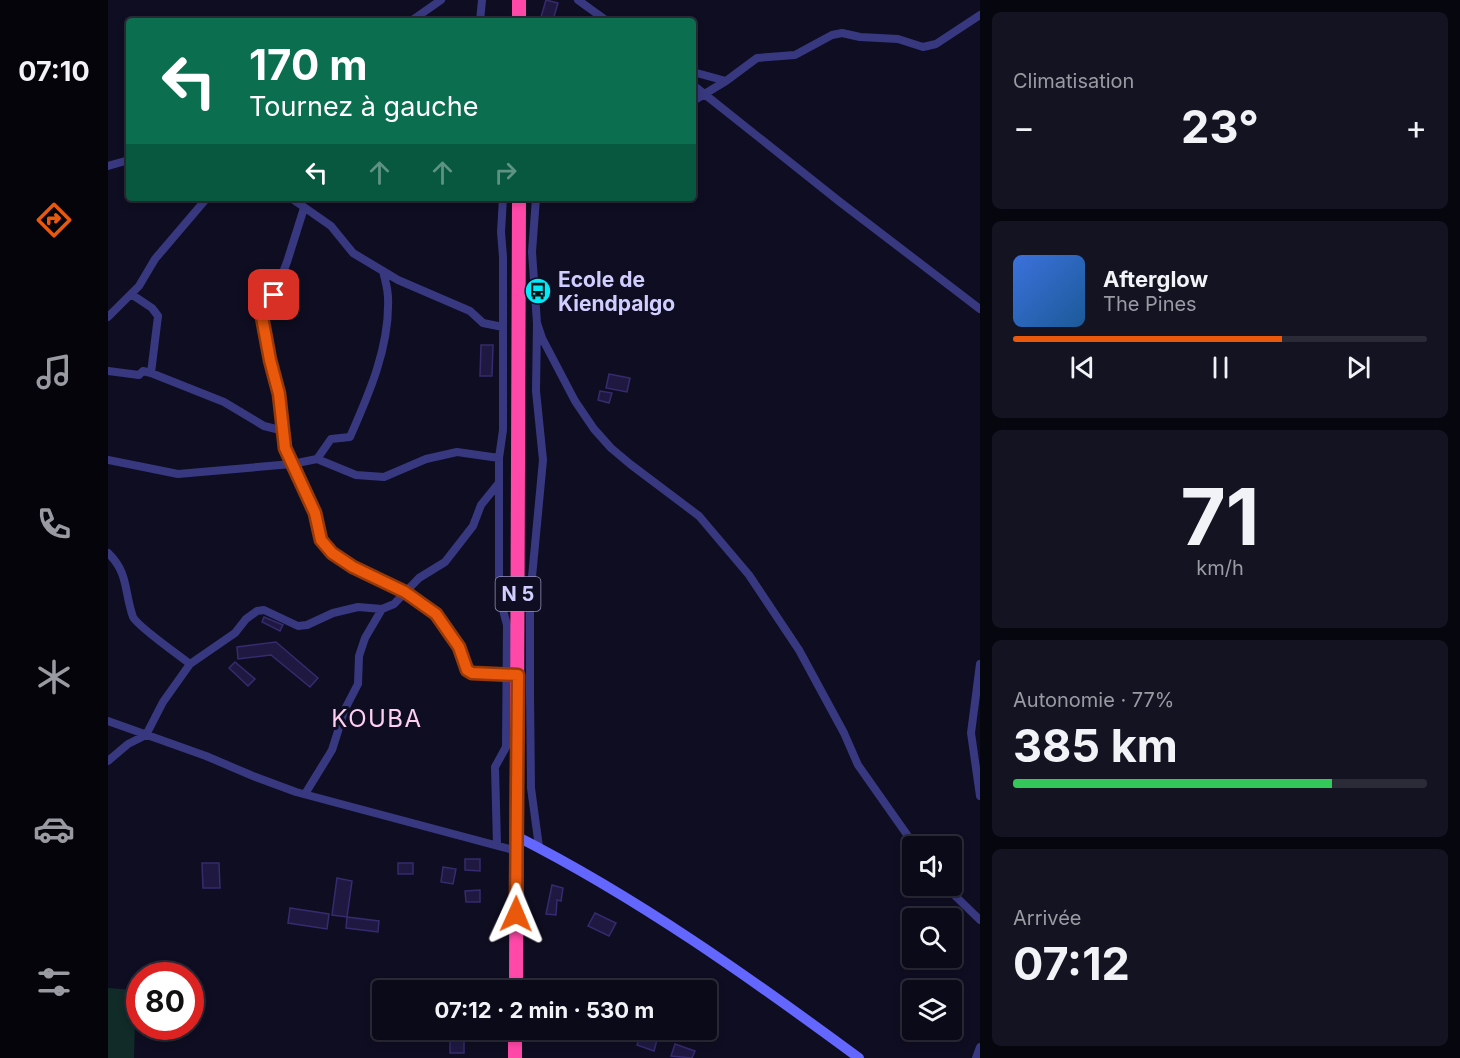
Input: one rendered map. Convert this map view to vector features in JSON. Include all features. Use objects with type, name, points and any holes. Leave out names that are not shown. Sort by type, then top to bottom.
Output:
[{"type":"highway","points":[[519,0],[519,18]]},
{"type":"highway","name":"N 5","points":[[516,980],[517,851],[512,675],[519,201]]},
{"type":"highway","points":[[515,1040],[515,1058]]},
{"type":"street","points":[[415,18],[441,0]]},
{"type":"street","points":[[480,18],[482,0]]},
{"type":"street","points":[[578,0],[603,18]]},
{"type":"street","points":[[696,99],[757,58],[795,55],[832,35],[842,33],[860,37],[898,39],[923,47],[936,44],[980,15]]},
{"type":"street","points":[[696,73],[726,81]]},
{"type":"street","points":[[696,87],[840,202],[980,309]]},
{"type":"street","points":[[108,166],[126,161]]},
{"type":"street","points":[[108,317],[139,286],[155,259],[204,201]]},
{"type":"street","points":[[295,201],[331,226],[353,253],[398,280],[470,311],[483,323],[503,327]]},
{"type":"street","points":[[497,845],[495,768],[506,747],[512,675],[507,625],[499,595],[498,484],[503,430],[501,232],[503,201]]},
{"type":"street","points":[[536,201],[532,252],[537,323],[536,391],[543,460],[530,598],[530,694],[531,788],[538,847]]},
{"type":"street","points":[[304,208],[274,295],[262,317],[279,394],[285,448],[315,513],[321,540],[332,553],[353,567],[405,592],[436,614],[459,647],[467,670],[472,673],[512,675]]},
{"type":"street","points":[[317,459],[331,439],[350,437],[364,404],[380,355],[387,323],[388,296],[383,271]]},
{"type":"street","points":[[131,294],[152,308],[158,316],[151,373]]},
{"type":"street","points":[[537,323],[542,338],[575,401],[594,429],[630,464],[699,516],[749,575],[799,650],[844,733],[858,765],[908,836]]},
{"type":"street","points":[[108,371],[140,375],[143,371],[151,373],[224,402],[264,426],[284,431]]},
{"type":"street","points":[[108,460],[178,474],[292,464],[317,459],[356,475],[384,477],[426,459],[457,452],[499,458]]},
{"type":"street","points":[[108,761],[128,744],[146,735],[163,702],[190,664],[235,633],[246,619],[257,611],[264,610],[298,626],[307,625],[333,613],[358,607],[382,609],[394,603],[419,578],[445,562],[473,526],[481,505],[498,484]]},
{"type":"street","points":[[108,553],[124,574],[134,619],[190,664]]},
{"type":"street","points":[[305,794],[332,750],[345,710],[358,684],[359,656],[365,638],[382,609]]},
{"type":"street","points":[[980,664],[971,733],[980,796]]},
{"type":"street","points":[[108,721],[305,794],[517,851]]},
{"type":"street","points":[[516,836],[676,928],[859,1058]]},
{"type":"street","points":[[955,896],[980,920]]},
{"type":"street","points":[[976,1058],[980,1047]]},
{"type":"green space","points":[[108,988],[126,989],[126,1040],[135,1040],[134,1058],[108,1058]]},
{"type":"building","points":[[546,0],[558,3],[554,18],[541,17]]},
{"type":"building","points":[[481,345],[493,345],[492,376],[480,376]]},
{"type":"building","points":[[609,374],[630,378],[627,392],[606,388]]},
{"type":"building","points":[[600,391],[612,393],[609,403],[598,400]]},
{"type":"building","points":[[264,617],[283,625],[280,631],[262,622]]},
{"type":"building","points":[[276,642],[318,678],[310,687],[271,655],[238,659],[237,647]]},
{"type":"building","points":[[235,662],[255,679],[248,686],[229,668]]},
{"type":"building","points":[[465,859],[480,859],[480,871],[465,870]]},
{"type":"building","points":[[202,863],[219,863],[220,888],[203,888]]},
{"type":"building","points":[[398,863],[413,863],[413,874],[398,874]]},
{"type":"building","points":[[443,867],[456,869],[453,884],[441,882]]},
{"type":"building","points":[[337,878],[352,881],[347,917],[332,915]]},
{"type":"building","points":[[552,885],[563,888],[561,901],[557,900],[556,915],[546,914]]},
{"type":"building","points":[[480,890],[480,902],[466,902],[465,891]]},
{"type":"building","points":[[290,908],[329,914],[327,929],[288,923]]},
{"type":"building","points":[[595,913],[616,923],[609,936],[588,926]]},
{"type":"building","points":[[347,917],[379,921],[378,932],[346,928]]},
{"type":"building","points":[[450,1040],[464,1040],[464,1053],[450,1053]]},
{"type":"building","points":[[638,1040],[657,1040],[654,1051],[637,1045]]},
{"type":"building","points":[[675,1044],[695,1051],[692,1058],[671,1056]]},
{"type":"place","name":"Ecole de Kiendpalgo","points":[[538,291]]},
{"type":"district","name":"KOUBA","points":[[377,718]]},
{"type":"route","points":[[274,295],[262,317],[279,394],[285,448],[315,513],[321,540],[332,553],[353,567],[405,592],[436,614],[459,647],[467,670],[472,673],[518,675],[516,914]]}]
